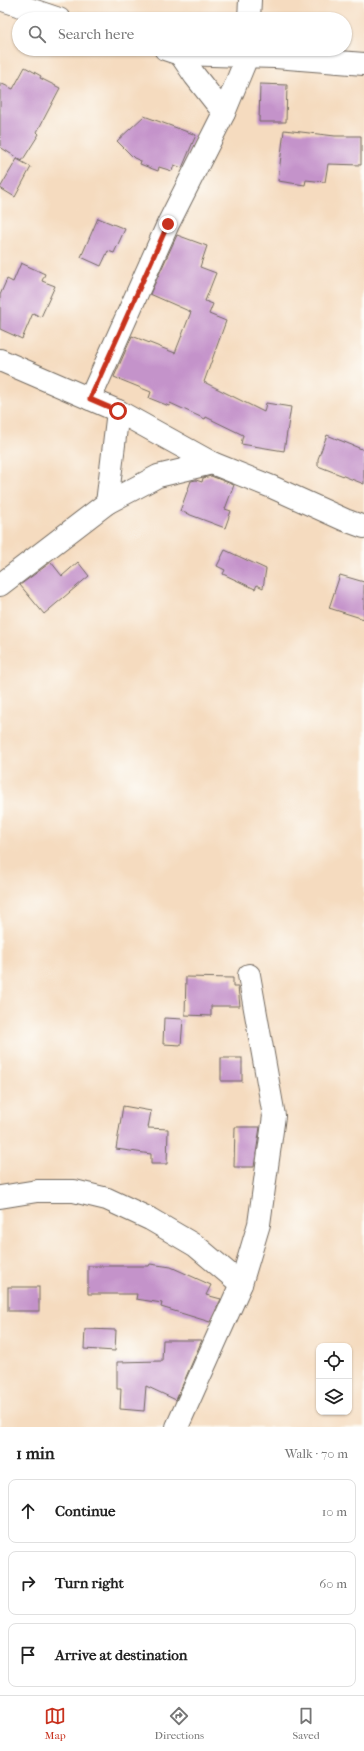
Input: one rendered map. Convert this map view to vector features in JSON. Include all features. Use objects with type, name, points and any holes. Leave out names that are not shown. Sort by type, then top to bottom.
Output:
[{"type":"street","points":[[3,0],[39,12]]},
{"type":"street","points":[[249,12],[250,0]]},
{"type":"street","points":[[177,56],[224,112]]},
{"type":"street","points":[[90,399],[168,224],[224,112],[247,56]]},
{"type":"street","points":[[264,56],[364,64]]},
{"type":"street","points":[[0,360],[118,411],[212,462],[364,527]]},
{"type":"street","points":[[107,503],[118,411]]},
{"type":"street","points":[[0,584],[107,503],[158,476],[212,462]]},
{"type":"street","points":[[177,1427],[241,1284],[259,1224],[274,1116],[249,976]]},
{"type":"street","points":[[0,1197],[38,1191],[74,1191],[107,1199],[150,1219],[196,1246],[241,1284]]},
{"type":"building","points":[[25,67],[41,76],[40,78],[60,88],[37,132],[39,134],[22,161],[0,147],[0,83],[13,89]]},
{"type":"building","points":[[260,84],[287,85],[286,122],[259,122]]},
{"type":"building","points":[[144,116],[196,135],[182,168],[174,165],[172,171],[159,167],[158,171],[140,164],[141,161],[134,158],[117,141]]},
{"type":"building","points":[[284,130],[335,136],[361,136],[361,165],[328,164],[325,182],[306,180],[305,185],[278,181]]},
{"type":"building","points":[[17,159],[31,167],[15,197],[0,188]]},
{"type":"building","points":[[98,218],[125,229],[114,253],[108,251],[101,266],[81,257]]},
{"type":"building","points":[[177,235],[207,246],[200,267],[216,273],[205,301],[213,304],[209,314],[226,321],[204,382],[264,412],[266,403],[291,407],[284,451],[241,444],[243,435],[206,417],[205,419],[170,403],[169,406],[149,398],[151,392],[114,377],[132,336],[175,353],[191,312],[150,294]]},
{"type":"building","points":[[21,263],[45,274],[42,281],[55,286],[41,317],[33,313],[22,339],[0,329],[0,295],[7,279],[13,282]]},
{"type":"building","points":[[327,435],[364,450],[364,484],[318,466],[318,459]]},
{"type":"building","points":[[211,476],[234,485],[225,509],[231,511],[225,528],[180,511],[191,481],[196,480],[202,482],[203,478]]},
{"type":"building","points":[[225,550],[266,569],[263,588],[257,585],[255,589],[223,574],[225,570],[217,566]]},
{"type":"building","points":[[51,562],[62,576],[78,562],[89,576],[44,614],[20,585]]},
{"type":"building","points":[[340,575],[364,582],[364,619],[329,608]]},
{"type":"building","points":[[186,977],[233,978],[233,987],[238,987],[240,1006],[211,1006],[211,1016],[185,1015]]},
{"type":"building","points":[[164,1018],[183,1019],[181,1045],[163,1044]]},
{"type":"building","points":[[221,1058],[242,1058],[242,1081],[221,1081]]},
{"type":"building","points":[[123,1106],[151,1111],[148,1128],[168,1129],[167,1164],[151,1164],[151,1154],[116,1149]]},
{"type":"building","points":[[235,1127],[260,1127],[254,1167],[234,1167]]},
{"type":"building","points":[[150,1264],[171,1267],[211,1285],[206,1295],[221,1299],[210,1322],[161,1307],[162,1303],[136,1299],[137,1294],[88,1294],[88,1266],[149,1266]]},
{"type":"building","points":[[8,1287],[39,1287],[39,1311],[8,1311]]},
{"type":"building","points":[[85,1329],[116,1330],[115,1351],[84,1349]]},
{"type":"building","points":[[163,1340],[202,1340],[176,1400],[146,1386],[144,1411],[120,1409],[121,1389],[117,1389],[117,1362],[162,1361]]},
{"type":"route","points":[[118,411],[90,399],[168,224]]}]
